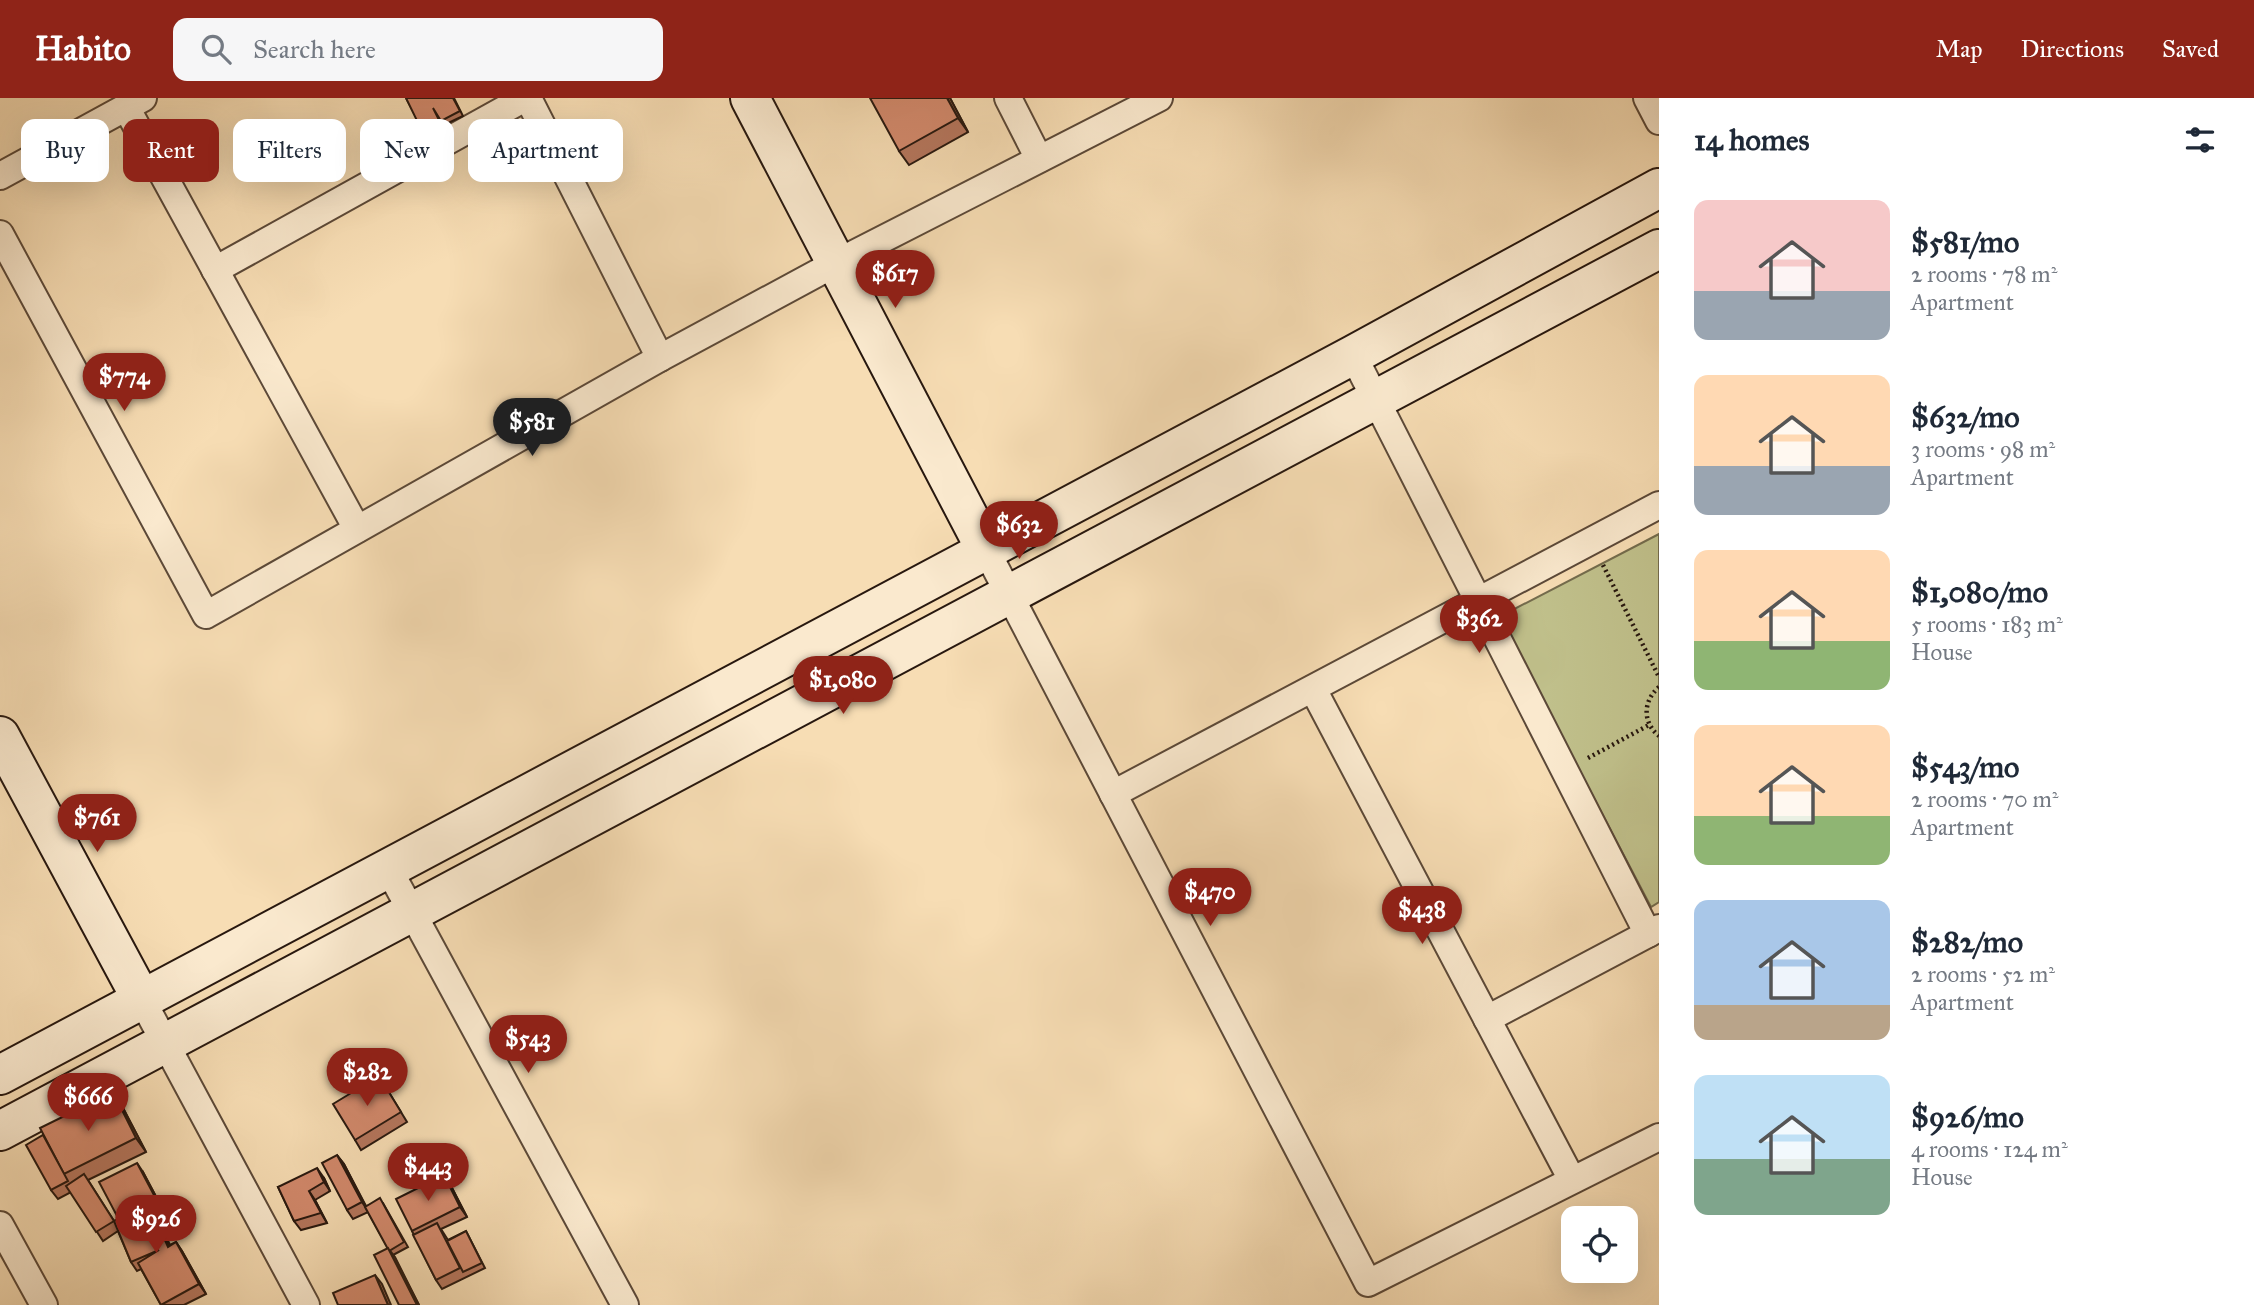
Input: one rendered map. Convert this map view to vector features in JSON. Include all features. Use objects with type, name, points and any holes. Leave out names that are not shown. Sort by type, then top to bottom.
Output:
[{"type":"street","points":[[215,270],[526,98],[660,358]]},
{"type":"street","points":[[750,98],[1368,1283],[1659,1137]]},
{"type":"street","points":[[1008,98],[1039,159]]},
{"type":"street","points":[[0,234],[206,614],[660,358],[836,263],[1159,98]]},
{"type":"street","points":[[1647,98],[1659,121]]},
{"type":"street","points":[[0,176],[134,103],[215,270],[357,529]]},
{"type":"street","points":[[0,1075],[1353,355],[1659,188]]},
{"type":"street","points":[[0,1131],[1659,249]]},
{"type":"street","points":[[1353,355],[1564,770],[1653,931],[1487,1018]]},
{"type":"street","points":[[1114,794],[1659,505]]},
{"type":"street","points":[[1313,689],[1572,1180]]},
{"type":"street","points":[[0,736],[306,1305]]},
{"type":"street","points":[[388,868],[625,1305]]},
{"type":"street","points":[[0,1225],[44,1305]]},
{"type":"path","points":[[1591,541],[1659,677]]},
{"type":"path","points":[[1659,687],[1651,695],[1647,705],[1649,725],[1659,736]]},
{"type":"path","points":[[1564,770],[1649,725]]},
{"type":"green space","points":[[1659,534],[1659,902],[1651,907],[1499,617]]},
{"type":"building","points":[[406,98],[453,98],[460,111],[440,119],[433,108],[438,119],[416,119]]},
{"type":"building","points":[[870,98],[947,98],[958,118],[899,151]]},
{"type":"building","points":[[379,1076],[401,1112],[355,1140],[333,1104]]},
{"type":"building","points":[[113,1092],[136,1138],[64,1174],[40,1128]]},
{"type":"building","points":[[43,1135],[68,1181],[51,1190],[26,1145]]},
{"type":"building","points":[[337,1155],[362,1202],[347,1210],[322,1163]]},
{"type":"building","points":[[137,1163],[155,1197],[117,1216],[99,1182]]},
{"type":"building","points":[[317,1168],[324,1182],[309,1191],[321,1213],[294,1221],[278,1187]]},
{"type":"building","points":[[84,1174],[114,1221],[96,1232],[66,1186]]},
{"type":"building","points":[[444,1175],[460,1207],[412,1231],[396,1199]]},
{"type":"building","points":[[380,1198],[404,1242],[389,1251],[365,1207]]},
{"type":"building","points":[[150,1206],[168,1247],[176,1242],[199,1284],[161,1305],[138,1263],[159,1250],[131,1262],[114,1221]]},
{"type":"building","points":[[437,1223],[460,1268],[436,1280],[413,1235]]},
{"type":"building","points":[[466,1231],[482,1263],[463,1272],[447,1241]]},
{"type":"building","points":[[388,1248],[417,1305],[399,1305],[374,1255]]},
{"type":"building","points":[[375,1275],[388,1305],[338,1305],[333,1293]]}]
